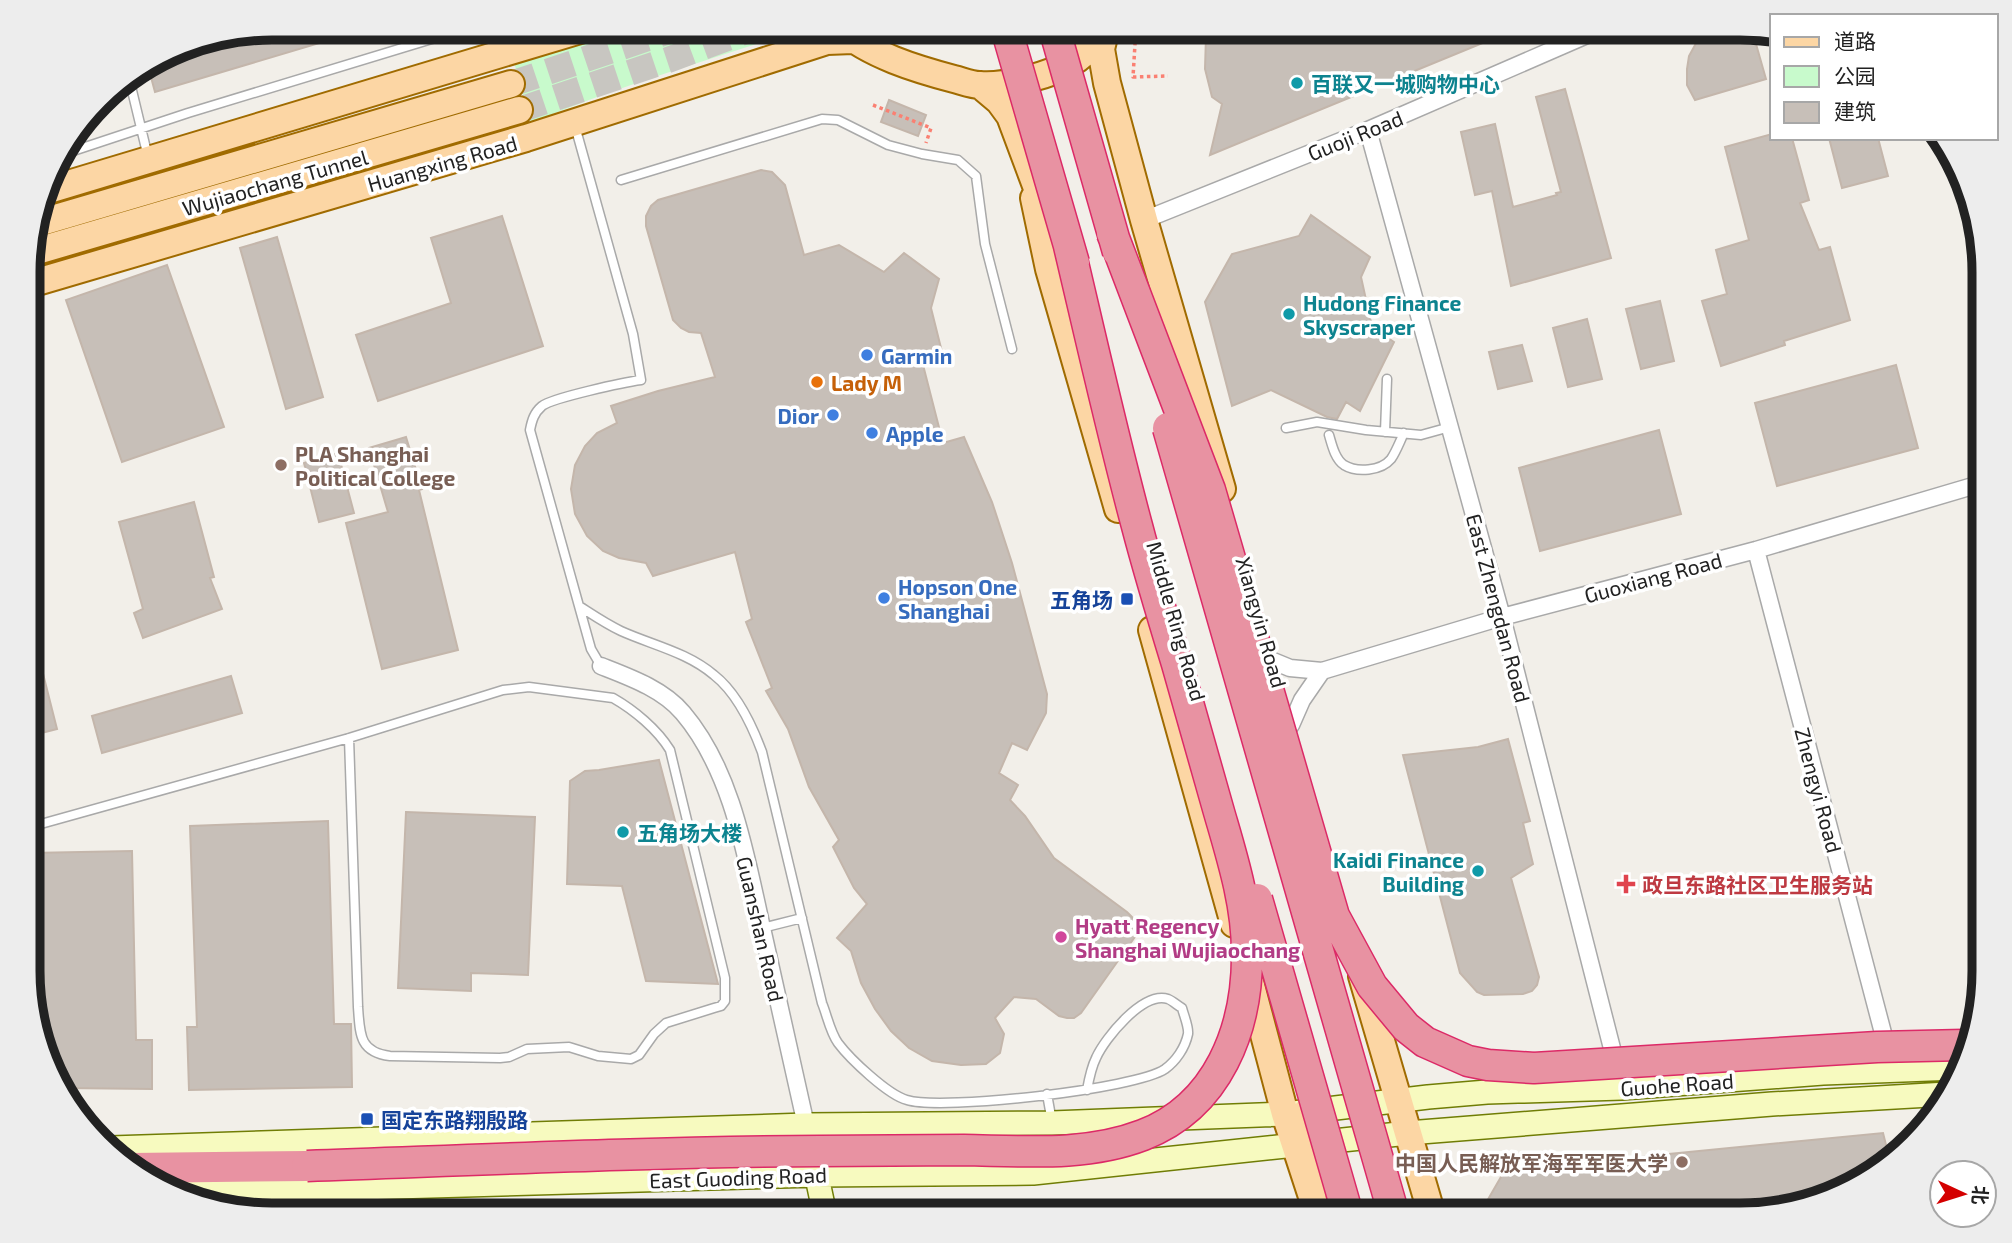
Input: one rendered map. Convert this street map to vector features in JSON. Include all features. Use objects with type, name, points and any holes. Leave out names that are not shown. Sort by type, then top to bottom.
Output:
[{"type":"highway","name":"Middle Ring Road","points":[[1009,40],[1344,1202]]},
{"type":"highway","name":"Middle Ring Road","points":[[1057,40],[1390,1202]]},
{"type":"highway","points":[[1112,233],[1210,490],[1334,916],[1372,986],[1406,1027],[1425,1042],[1468,1061],[1534,1068],[1877,1046],[1959,1045]]},
{"type":"highway","points":[[151,1168],[307,1166],[776,1151],[1040,1152],[1111,1144],[1144,1135],[1190,1107],[1208,1088],[1222,1067],[1240,1018],[1248,958],[1245,917],[1224,828],[1137,527],[1069,246]]},
{"type":"main road","points":[[57,187],[547,40]]},
{"type":"main road","name":"Huangxing Road","points":[[40,281],[574,123],[830,40]]},
{"type":"main road","points":[[858,40],[918,69],[980,85],[1022,81],[1049,73],[1075,61],[1095,40]]},
{"type":"main road","name":"Xiangyin Road","points":[[1102,40],[1104,72],[1144,220],[1428,1202]]},
{"type":"main road","name":"Wujiaochang Tunnel","points":[[46,221],[511,83]]},
{"type":"main road","points":[[980,85],[999,101],[1010,116],[1065,263],[1122,448],[1225,808],[1315,1202]]},
{"type":"main road","name":"Wujiaochang Tunnel","points":[[42,250],[519,110]]},
{"type":"street","name":"Guoji Road","points":[[1144,220],[1368,130],[1575,40]]},
{"type":"street","name":"East Zhengdan Road","points":[[1368,130],[1502,617],[1622,1088]]},
{"type":"street","name":"Guoxiang Road","points":[[1273,661],[1290,668],[1322,671],[1502,617],[1756,550],[1971,487]]},
{"type":"street","name":"Zhengyi Road","points":[[1756,550],[1892,1070]]},
{"type":"street","name":"Guanshan Road","points":[[601,666],[654,690],[682,712],[711,752],[732,806],[806,1125]]},
{"type":"street","points":[[1291,725],[1301,700],[1322,671]]},
{"type":"street","name":"Guohe Road","points":[[806,1125],[1052,1123],[1295,1112],[1488,1092],[1622,1088],[1950,1068]]},
{"type":"street","name":"Guohe Road","points":[[1304,1145],[1408,1133],[1772,1104],[1936,1095]]},
{"type":"street","points":[[121,1147],[806,1125],[822,1203]]},
{"type":"street","name":"East Guoding Road","points":[[205,1192],[816,1175],[1033,1173],[1304,1145]]},
{"type":"lane","points":[[75,150],[429,40]]},
{"type":"lane","points":[[132,88],[149,160]]},
{"type":"lane","points":[[621,180],[821,119],[838,120],[888,145],[958,160],[976,176],[985,244],[1012,349]]},
{"type":"lane","points":[[574,123],[632,334],[641,380],[624,382],[544,404],[534,415],[530,430],[591,649],[601,666]]},
{"type":"lane","points":[[1385,432],[1387,379]]},
{"type":"lane","points":[[1286,428],[1317,422],[1421,435],[1450,427]]},
{"type":"lane","points":[[1329,435],[1337,458],[1345,466],[1372,469],[1390,460],[1404,433]]},
{"type":"lane","points":[[579,606],[603,622],[671,650],[704,668],[714,675],[751,722],[762,752],[822,1003],[836,1041],[875,1081],[906,1100],[953,1104],[1087,1090],[1140,1079],[1164,1069],[1180,1055],[1188,1032],[1182,1008],[1168,999],[1150,1000],[1134,1011],[1106,1041],[1096,1058],[1087,1090]]},
{"type":"lane","points":[[40,824],[349,738],[503,690],[529,687],[613,698],[624,704],[663,738],[670,750],[726,978],[725,1001],[721,1006],[666,1023],[639,1055],[631,1059],[598,1056],[569,1048],[527,1049],[500,1058],[390,1056],[370,1051],[362,1038],[358,1007],[349,738]]},
{"type":"lane","points":[[762,928],[802,918]]},
{"type":"lane","points":[[1047,1094],[1052,1123]]},
{"type":"path","points":[[1134,40],[1133,77],[1168,76]]},
{"type":"path","points":[[873,105],[931,128]]},
{"type":"green space","points":[[587,40],[769,40],[622,88],[531,123],[514,62]]},
{"type":"building","points":[[329,40],[155,92],[150,75],[170,64],[213,48],[242,42]]},
{"type":"building","name":"百联又一城购物中心","points":[[1206,40],[1490,40],[1210,155],[1222,104],[1212,97],[1205,69]]},
{"type":"building","points":[[1698,40],[1755,41],[1766,79],[1695,100],[1687,85],[1689,56]]},
{"type":"building","points":[[1565,89],[1611,258],[1511,286],[1492,191],[1475,195],[1461,132],[1495,124],[1513,207],[1557,195],[1556,193],[1561,192],[1536,97]]},
{"type":"building","points":[[889,100],[926,115],[918,136],[881,122]]},
{"type":"building","points":[[1770,135],[1770,140],[1793,140],[1809,200],[1800,203],[1819,250],[1830,247],[1850,320],[1784,341],[1785,345],[1721,366],[1702,301],[1727,294],[1716,250],[1749,240],[1725,147]]},
{"type":"building","points":[[1830,140],[1879,140],[1888,176],[1842,188]]},
{"type":"building","name":"Hopson One Shanghai","points":[[761,170],[772,172],[785,185],[804,255],[839,245],[884,272],[904,253],[939,279],[931,308],[943,356],[922,361],[943,443],[964,437],[992,502],[1012,563],[1047,694],[1046,713],[1027,750],[1012,743],[999,773],[1018,785],[1010,800],[1025,816],[1054,858],[1127,912],[1137,927],[1137,934],[1081,1013],[1074,1018],[1059,1016],[1036,999],[1014,997],[995,1018],[1004,1034],[1000,1053],[986,1064],[961,1065],[932,1061],[909,1048],[891,1031],[875,1009],[861,983],[851,951],[837,938],[867,904],[854,888],[833,847],[839,840],[809,787],[788,729],[766,691],[772,688],[746,622],[752,619],[735,552],[653,576],[646,563],[619,558],[603,551],[587,536],[575,514],[571,489],[575,465],[585,446],[597,433],[617,423],[611,406],[715,377],[701,333],[689,332],[673,320],[646,226],[646,216],[651,206],[658,200]]},
{"type":"building","name":"Hudong Finance Skyscraper","points":[[1311,215],[1370,257],[1361,277],[1372,327],[1394,342],[1360,411],[1346,402],[1337,419],[1327,417],[1271,390],[1232,406],[1205,302],[1232,254],[1299,236]]},
{"type":"building","points":[[502,216],[543,346],[378,401],[356,335],[451,303],[431,238]]},
{"type":"building","points":[[277,237],[323,397],[286,409],[240,248]]},
{"type":"building","points":[[167,265],[224,427],[122,462],[66,300]]},
{"type":"building","points":[[1660,301],[1674,361],[1641,369],[1626,309]]},
{"type":"building","points":[[1587,319],[1602,379],[1568,387],[1553,328]]},
{"type":"building","points":[[1522,345],[1532,381],[1498,389],[1489,352]]},
{"type":"building","points":[[1896,365],[1918,448],[1777,486],[1755,403]]},
{"type":"building","points":[[1659,430],[1681,514],[1540,551],[1519,468]]},
{"type":"building","points":[[406,437],[422,489],[419,490],[458,650],[382,669],[346,523],[388,512],[369,448]]},
{"type":"building","points":[[338,453],[354,513],[319,522],[304,463]]},
{"type":"building","points":[[194,502],[214,577],[210,578],[222,609],[143,638],[134,613],[143,609],[119,522]]},
{"type":"building","points":[[40,662],[57,729],[40,733]]},
{"type":"building","points":[[231,676],[242,713],[102,753],[92,716]]},
{"type":"building","name":"Kaidi Finance Building","points":[[1508,739],[1530,821],[1523,823],[1533,864],[1511,878],[1539,977],[1532,991],[1523,994],[1484,995],[1477,992],[1460,973],[1403,755],[1478,747]]},
{"type":"building","name":"五角场大楼","points":[[659,760],[718,984],[646,981],[622,886],[567,884],[570,781],[585,771]]},
{"type":"building","points":[[406,812],[535,817],[528,975],[471,973],[471,991],[398,988]]},
{"type":"building","points":[[328,821],[334,1024],[351,1024],[352,1087],[189,1090],[187,1027],[197,1027],[190,826]]},
{"type":"building","points":[[132,851],[136,1040],[152,1040],[152,1089],[72,1088],[58,1059],[42,1001],[40,853]]},
{"type":"building","points":[[1883,1133],[1887,1149],[1856,1172],[1828,1185],[1799,1195],[1754,1202],[1486,1202],[1505,1170]]},
{"type":"tunnel","points":[[511,84],[642,40]]},
{"type":"tunnel","points":[[519,110],[722,40]]},
{"type":"place","name":"百联又一城购物中心","points":[[1297,83]]},
{"type":"place","name":"Hudong Finance Skyscraper","points":[[1289,314]]},
{"type":"place","name":"Garmin","points":[[867,355]]},
{"type":"place","name":"Lady M","points":[[817,382]]},
{"type":"place","name":"Dior","points":[[833,415]]},
{"type":"place","name":"Apple","points":[[872,433]]},
{"type":"place","name":"PLA Shanghai Political College","points":[[281,465]]},
{"type":"place","name":"Hopson One Shanghai","points":[[884,598]]},
{"type":"place","name":"五角场","points":[[1127,599]]},
{"type":"place","name":"五角场大楼","points":[[623,832]]},
{"type":"place","name":"Kaidi Finance Building","points":[[1478,871]]},
{"type":"place","name":"政旦东路社区卫生服务站","points":[[1626,884]]},
{"type":"place","name":"Hyatt Regency Shanghai Wujiaochang","points":[[1061,937]]},
{"type":"place","name":"国定东路翔殷路","points":[[367,1119]]},
{"type":"place","name":"中国人民解放军海军军医大学","points":[[1682,1162]]}]
